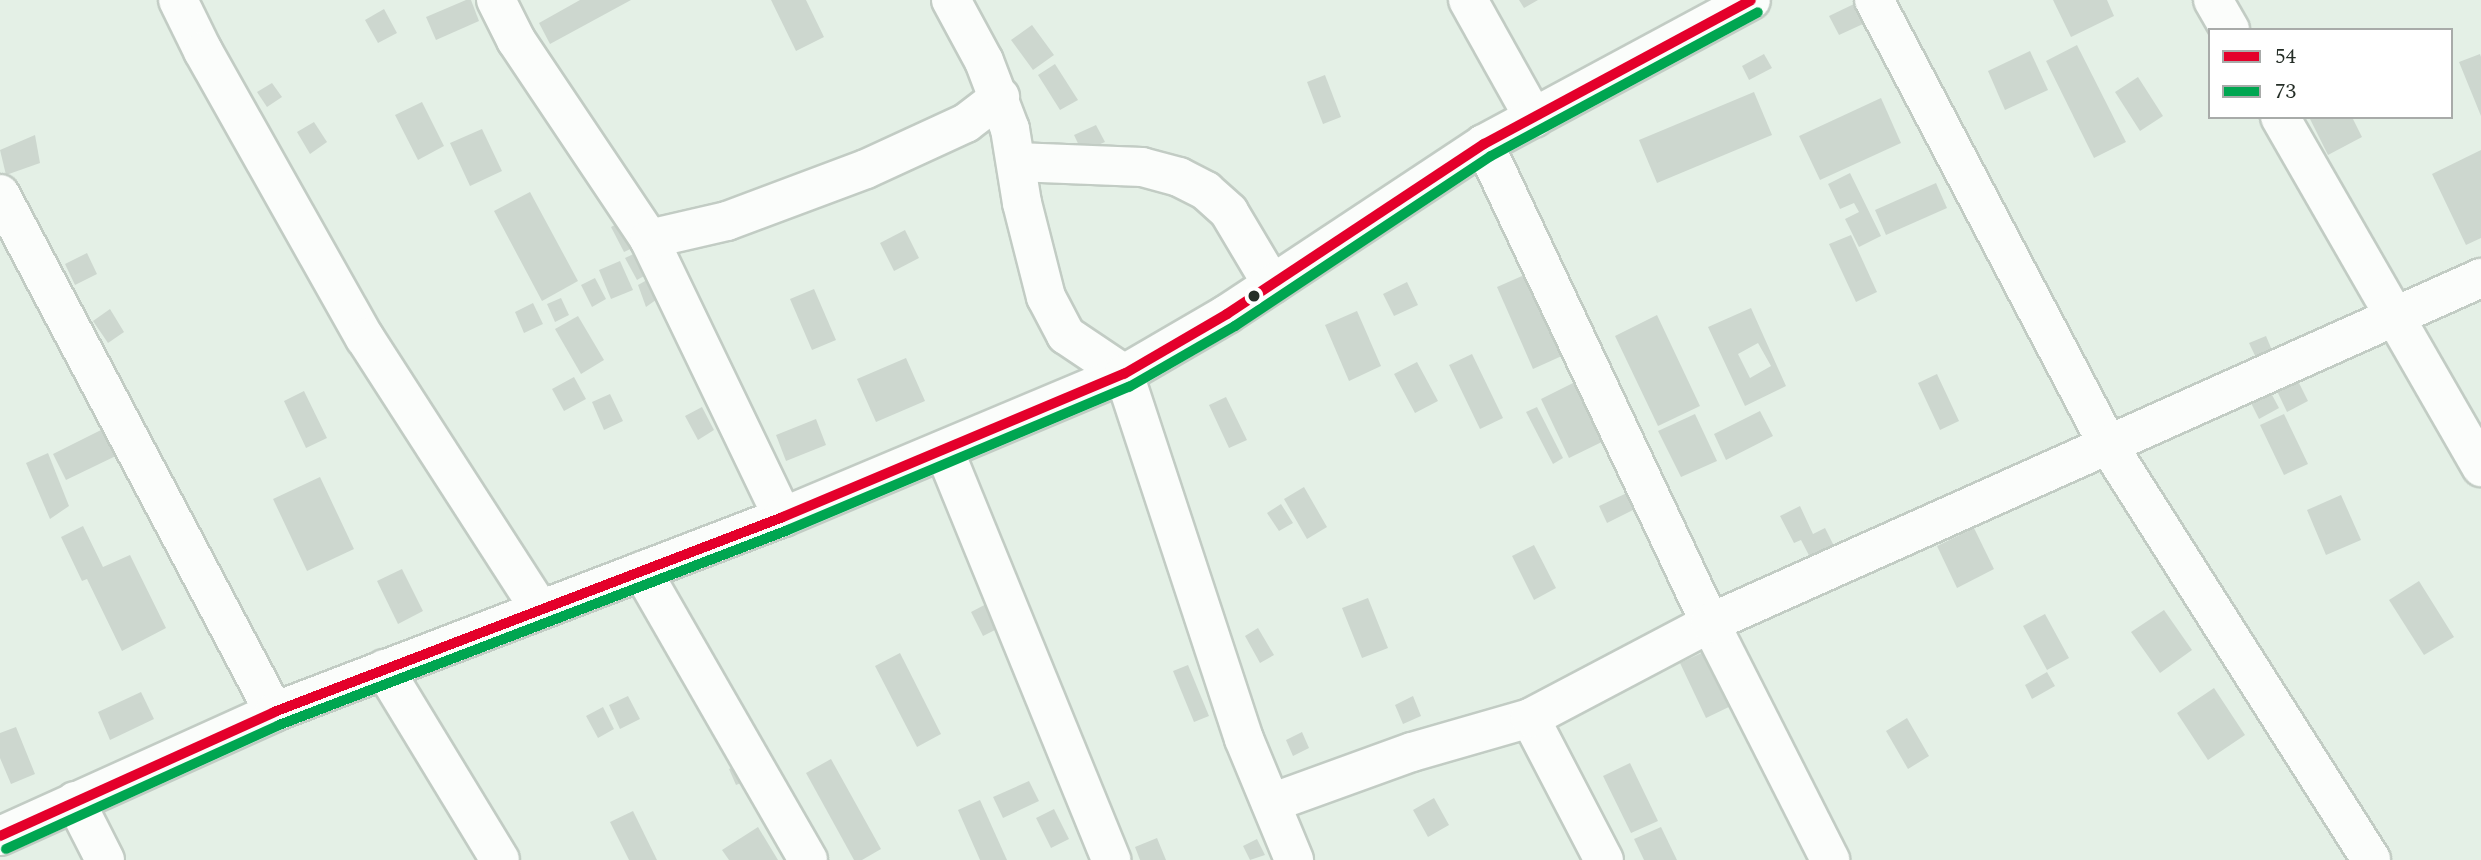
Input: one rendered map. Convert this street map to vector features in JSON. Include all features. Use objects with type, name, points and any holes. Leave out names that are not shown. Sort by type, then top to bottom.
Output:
[{"type":"street","points":[[178,0],[202,51],[365,338],[540,610]]},
{"type":"street","points":[[496,0],[516,40],[649,239],[783,517]]},
{"type":"street","points":[[951,0],[1000,97],[1016,162],[1022,203],[1046,298],[1066,335],[1124,373],[1244,739],[1294,860]]},
{"type":"street","points":[[1468,0],[1534,118]]},
{"type":"street","points":[[0,836],[274,712],[783,517],[1124,373],[1227,314],[1484,144],[1751,0]]},
{"type":"street","points":[[1874,0],[2108,445],[2371,860]]},
{"type":"street","points":[[2213,0],[2229,28]]},
{"type":"street","points":[[649,239],[727,221],[866,169],[966,123],[1000,97]]},
{"type":"street","points":[[2281,119],[2481,467]]},
{"type":"street","points":[[1484,144],[1710,623],[1830,860]]},
{"type":"street","points":[[1016,162],[1142,167],[1179,177],[1206,191],[1229,212],[1272,284]]},
{"type":"street","points":[[0,194],[274,712]]},
{"type":"street","points":[[1271,803],[1412,752],[1530,718],[1710,623],[2481,278]]},
{"type":"street","points":[[944,450],[1111,860]]},
{"type":"street","points":[[642,571],[808,860]]},
{"type":"street","points":[[384,669],[500,860]]},
{"type":"street","points":[[1530,718],[1604,860]]},
{"type":"street","points":[[75,801],[105,860]]},
{"type":"building","points":[[471,0],[479,21],[436,40],[426,17]]},
{"type":"building","points":[[580,0],[631,0],[550,44],[539,23]]},
{"type":"building","points":[[771,0],[806,0],[824,37],[796,51]]},
{"type":"building","points":[[1519,0],[1538,0],[1524,8]]},
{"type":"building","points":[[2053,0],[2107,0],[2114,16],[2071,37]]},
{"type":"building","points":[[1854,4],[1863,24],[1839,35],[1829,16]]},
{"type":"building","points":[[384,9],[397,33],[378,43],[365,20]]},
{"type":"building","points":[[1032,25],[1054,55],[1033,70],[1011,40]]},
{"type":"building","points":[[2077,45],[2126,142],[2094,158],[2046,61]]},
{"type":"building","points":[[2030,51],[2048,90],[2005,110],[1988,71]]},
{"type":"building","points":[[1764,54],[1772,68],[1749,80],[1742,66]]},
{"type":"building","points":[[2480,54],[2481,57],[2481,116],[2459,62]]},
{"type":"building","points":[[1055,64],[1078,100],[1060,110],[1038,75]]},
{"type":"building","points":[[1325,75],[1341,117],[1323,124],[1307,82]]},
{"type":"building","points":[[2138,77],[2163,116],[2140,131],[2115,92]]},
{"type":"building","points":[[272,83],[282,97],[267,107],[257,92]]},
{"type":"building","points":[[1754,92],[1772,135],[1657,183],[1639,140]]},
{"type":"building","points":[[1881,98],[1901,143],[1820,180],[1799,136]]},
{"type":"building","points":[[422,102],[444,146],[418,160],[395,115]]},
{"type":"building","points":[[2310,119],[2353,119],[2362,137],[2328,155]]},
{"type":"building","points":[[314,122],[327,142],[310,154],[297,132]]},
{"type":"building","points":[[1096,125],[1105,142],[1082,152],[1074,135]]},
{"type":"building","points":[[482,129],[502,171],[470,186],[450,143]]},
{"type":"building","points":[[35,135],[40,163],[6,175],[0,150]]},
{"type":"building","points":[[2481,150],[2481,238],[2466,245],[2432,174]]},
{"type":"building","points":[[1850,173],[1881,236],[1859,247],[1845,219],[1859,212],[1854,203],[1840,209],[1828,184]]},
{"type":"building","points":[[1936,183],[1947,208],[1886,235],[1875,210]]},
{"type":"building","points":[[530,192],[578,281],[542,301],[494,211]]},
{"type":"building","points":[[630,217],[643,243],[624,252],[611,227]]},
{"type":"building","points":[[905,230],[919,258],[894,271],[880,243]]},
{"type":"building","points":[[1851,235],[1877,292],[1856,302],[1829,244]]},
{"type":"building","points":[[642,250],[653,271],[637,280],[625,258]]},
{"type":"building","points":[[87,253],[97,274],[75,285],[65,264]]},
{"type":"building","points":[[620,261],[633,290],[611,299],[599,270]]},
{"type":"building","points":[[1540,268],[1575,350],[1533,369],[1497,287]]},
{"type":"building","points":[[656,275],[667,292],[646,307],[638,285]]},
{"type":"building","points":[[595,278],[606,299],[592,307],[581,285]]},
{"type":"building","points":[[1407,282],[1418,305],[1394,316],[1383,294]]},
{"type":"building","points":[[814,289],[836,340],[812,350],[790,299]]},
{"type":"building","points":[[561,298],[569,315],[555,322],[547,304]]},
{"type":"building","points":[[533,303],[543,324],[524,333],[515,312]]},
{"type":"building","points":[[1751,308],[1786,386],[1745,406],[1708,327]],"holes":[[[1758,343],[1771,366],[1750,378],[1738,354]]]},
{"type":"building","points":[[110,309],[124,332],[108,343],[93,321]]},
{"type":"building","points":[[1357,311],[1381,366],[1349,381],[1325,325]]},
{"type":"building","points":[[1657,315],[1700,406],[1658,426],[1615,336]]},
{"type":"building","points":[[578,316],[604,360],[581,374],[555,329]]},
{"type":"building","points":[[2266,336],[2274,355],[2258,362],[2249,343]]},
{"type":"building","points":[[1472,354],[1503,418],[1480,429],[1449,365]]},
{"type":"building","points":[[906,358],[925,401],[876,422],[857,379]]},
{"type":"building","points":[[1417,362],[1438,401],[1415,413],[1394,374]]},
{"type":"building","points":[[1937,374],[1959,421],[1940,430],[1918,383]]},
{"type":"building","points":[[574,377],[586,399],[564,411],[552,389]]},
{"type":"building","points":[[1583,378],[1612,437],[1569,458],[1541,399]]},
{"type":"building","points":[[2298,381],[2308,401],[2287,412],[2277,391]]},
{"type":"building","points":[[304,391],[327,438],[306,448],[284,401]]},
{"type":"building","points":[[2271,393],[2279,408],[2259,419],[2251,403]]},
{"type":"building","points":[[610,394],[623,421],[604,430],[592,402]]},
{"type":"building","points":[[1226,397],[1247,440],[1229,448],[1209,405]]},
{"type":"building","points":[[702,407],[714,430],[698,440],[685,416]]},
{"type":"building","points":[[1537,407],[1563,458],[1553,464],[1526,412]]},
{"type":"building","points":[[1760,411],[1773,436],[1726,460],[1714,434]]},
{"type":"building","points":[[1695,414],[1717,461],[1681,477],[1658,431]]},
{"type":"building","points":[[2284,414],[2308,464],[2284,475],[2260,425]]},
{"type":"building","points":[[816,419],[826,445],[786,461],[776,435]]},
{"type":"building","points":[[111,425],[124,452],[66,480],[53,454]]},
{"type":"building","points":[[48,453],[69,506],[50,519],[26,463]]},
{"type":"building","points":[[320,477],[354,549],[307,571],[273,499]]},
{"type":"building","points":[[1304,487],[1327,527],[1307,539],[1284,499]]},
{"type":"building","points":[[1629,492],[1637,508],[1607,523],[1599,506]]},
{"type":"building","points":[[2341,495],[2361,540],[2326,555],[2307,510]]},
{"type":"building","points":[[1281,504],[1293,523],[1279,531],[1267,513]]},
{"type":"building","points":[[1800,506],[1813,534],[1825,528],[1836,550],[1813,563],[1801,540],[1794,543],[1780,516]]},
{"type":"building","points":[[83,526],[103,567],[130,555],[166,628],[122,651],[87,579],[82,581],[61,537]]},
{"type":"building","points":[[1974,528],[1994,569],[1957,588],[1937,546]]},
{"type":"building","points":[[1534,545],[1556,588],[1534,600],[1512,556]]},
{"type":"building","points":[[402,569],[423,611],[398,624],[377,581]]},
{"type":"building","points":[[2419,581],[2454,637],[2424,655],[2389,600]]},
{"type":"building","points":[[1368,598],[1388,648],[1362,658],[1342,608]]},
{"type":"building","points":[[994,600],[1007,624],[983,636],[971,612]]},
{"type":"building","points":[[2164,610],[2192,650],[2160,673],[2131,632]]},
{"type":"building","points":[[2045,614],[2069,658],[2047,670],[2023,626]]},
{"type":"building","points":[[1258,628],[1274,655],[1260,663],[1245,636]]},
{"type":"building","points":[[1708,650],[1733,705],[1706,718],[1680,663]]},
{"type":"building","points":[[900,653],[941,734],[917,747],[875,666]]},
{"type":"building","points":[[1188,665],[1209,716],[1194,722],[1173,671]]},
{"type":"building","points":[[2047,672],[2055,686],[2032,699],[2025,685]]},
{"type":"building","points":[[2214,688],[2245,735],[2208,760],[2177,713]]},
{"type":"building","points":[[141,692],[154,719],[110,740],[98,712]]},
{"type":"building","points":[[628,696],[640,719],[620,729],[609,705]]},
{"type":"building","points":[[1413,696],[1421,716],[1403,724],[1395,705]]},
{"type":"building","points":[[603,707],[614,729],[598,738],[586,716]]},
{"type":"building","points":[[1907,718],[1929,756],[1908,769],[1886,731]]},
{"type":"building","points":[[16,727],[35,774],[11,784],[0,758],[0,733]]},
{"type":"building","points":[[1302,732],[1309,748],[1293,756],[1286,740]]},
{"type":"building","points":[[831,759],[881,849],[862,860],[854,860],[806,773]]},
{"type":"building","points":[[1630,763],[1658,821],[1631,833],[1603,776]]},
{"type":"building","points":[[741,764],[748,780],[736,785],[729,769]]},
{"type":"building","points":[[1029,781],[1039,801],[1003,818],[993,797]]},
{"type":"building","points":[[1434,798],[1449,825],[1428,837],[1413,810]]},
{"type":"building","points":[[980,800],[1007,860],[980,860],[958,810]]},
{"type":"building","points":[[1054,809],[1069,839],[1051,848],[1036,818]]},
{"type":"building","points":[[633,811],[657,860],[629,860],[610,822]]},
{"type":"building","points":[[758,827],[778,860],[729,860],[722,850]]},
{"type":"building","points":[[1661,827],[1677,860],[1644,860],[1634,839]]},
{"type":"building","points":[[1157,838],[1166,860],[1140,860],[1135,847]]},
{"type":"building","points":[[1257,839],[1265,855],[1250,860],[1243,846]]},
{"type":"transit line","name":"54","points":[[0,836],[274,712],[783,517],[1124,374],[1227,314],[1484,144],[1751,0]]},
{"type":"transit line","name":"73","points":[[6,849],[279,725],[788,530],[1129,387],[1235,326],[1491,156],[1758,12]]}]
